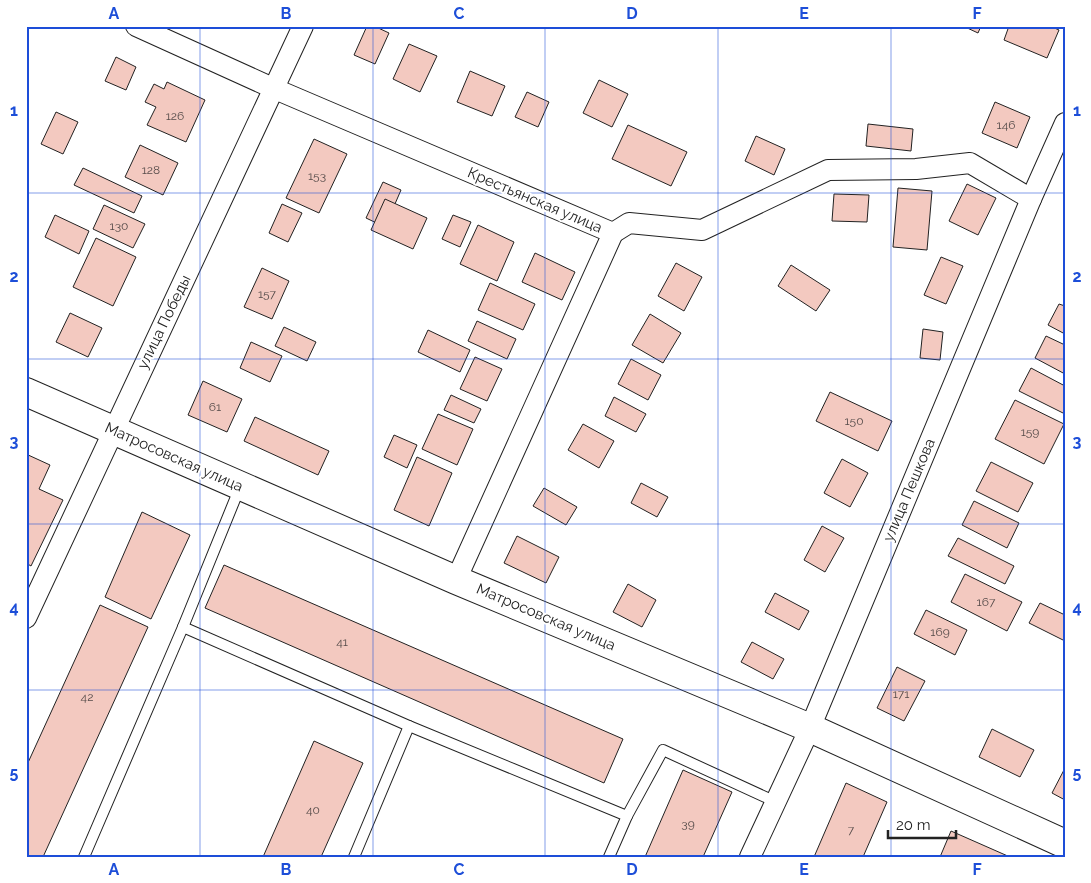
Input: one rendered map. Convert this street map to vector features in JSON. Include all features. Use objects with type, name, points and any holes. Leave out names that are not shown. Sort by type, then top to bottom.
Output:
[{"type":"highway","name":"Матросовская улица","points":[[26,392],[456,580],[810,728],[1065,844]]},
{"type":"street","name":"Крестьянская улица","points":[[136,26],[275,89],[613,233],[456,580]]},
{"type":"street","name":"улица Победы","points":[[26,618],[112,430],[275,89],[303,26]]},
{"type":"street","name":"улица Пешкова","points":[[750,857],[810,728],[1031,199],[1057,161],[1065,123]]},
{"type":"street","points":[[613,233],[630,223],[702,230],[828,170],[916,169],[970,163],[1031,199]]},
{"type":"lane","points":[[84,857],[183,627],[240,486]]},
{"type":"lane","points":[[183,627],[409,726],[627,816]]},
{"type":"lane","points":[[354,857],[409,726]]},
{"type":"lane","points":[[609,857],[627,816],[663,750],[776,802]]},
{"type":"building","points":[[367,26],[374,26],[389,33],[375,64],[354,55]]},
{"type":"building","points":[[963,26],[981,26],[978,33]]},
{"type":"building","points":[[1009,26],[1050,26],[1059,30],[1047,58],[1004,40]]},
{"type":"building","points":[[409,44],[437,56],[420,92],[393,79]]},
{"type":"building","points":[[116,57],[136,67],[126,90],[105,81]]},
{"type":"building","points":[[470,71],[505,86],[492,116],[457,102]]},
{"type":"building","points":[[599,80],[628,94],[612,127],[583,113]]},
{"type":"building","points":[[167,82],[205,100],[186,142],[147,125],[156,107],[145,102],[154,84],[164,89]]},
{"type":"building","points":[[527,92],[549,102],[538,127],[515,117]]},
{"type":"building","points":[[995,102],[1030,117],[1017,148],[982,133]]},
{"type":"building","points":[[56,112],[78,122],[63,154],[41,144]]},
{"type":"building","points":[[868,124],[913,129],[911,151],[866,146]]},
{"type":"building","points":[[628,125],[687,152],[671,186],[612,159]]},
{"type":"building","points":[[756,136],[785,149],[774,175],[745,161]]},
{"type":"building","points":[[314,139],[347,154],[319,213],[286,198]]},
{"type":"building","points":[[140,145],[178,163],[163,195],[125,177]]},
{"type":"building","points":[[83,168],[142,196],[134,213],[74,185]]},
{"type":"building","points":[[383,182],[401,190],[385,227],[366,218]]},
{"type":"building","points":[[967,184],[996,198],[978,235],[949,221]]},
{"type":"building","points":[[898,188],[932,191],[927,250],[893,247]]},
{"type":"building","points":[[834,194],[869,195],[867,222],[832,221]]},
{"type":"building","points":[[385,199],[427,218],[413,249],[371,230]]},
{"type":"building","points":[[282,204],[302,213],[288,242],[269,233]]},
{"type":"building","points":[[104,205],[145,224],[133,248],[93,229]]},
{"type":"building","points":[[55,215],[89,231],[79,254],[45,237]]},
{"type":"building","points":[[453,215],[471,222],[460,247],[442,239]]},
{"type":"building","points":[[478,225],[514,242],[497,281],[460,264]]},
{"type":"building","points":[[96,238],[136,257],[113,306],[73,287]]},
{"type":"building","points":[[535,253],[575,272],[562,300],[522,282]]},
{"type":"building","points":[[941,257],[963,266],[946,304],[924,295]]},
{"type":"building","points":[[676,263],[702,277],[684,311],[658,296]]},
{"type":"building","points":[[791,265],[830,290],[816,311],[778,286]]},
{"type":"building","points":[[262,268],[289,281],[272,319],[244,307]]},
{"type":"building","points":[[490,283],[535,304],[523,330],[478,310]]},
{"type":"building","points":[[1059,304],[1065,306],[1065,334],[1048,325]]},
{"type":"building","points":[[70,313],[102,328],[88,357],[56,342]]},
{"type":"building","points":[[650,314],[681,333],[663,363],[632,345]]},
{"type":"building","points":[[477,321],[516,339],[507,359],[468,341]]},
{"type":"building","points":[[284,327],[316,342],[307,361],[275,346]]},
{"type":"building","points":[[923,329],[943,332],[940,360],[920,358]]},
{"type":"building","points":[[428,330],[470,350],[460,372],[418,352]]},
{"type":"building","points":[[1046,336],[1065,345],[1065,374],[1035,358]]},
{"type":"building","points":[[251,342],[282,356],[270,382],[240,368]]},
{"type":"building","points":[[475,357],[502,369],[487,401],[460,389]]},
{"type":"building","points":[[631,359],[661,375],[648,400],[618,384]]},
{"type":"building","points":[[1031,368],[1065,386],[1065,414],[1019,391]]},
{"type":"building","points":[[203,381],[242,399],[227,432],[188,415]]},
{"type":"building","points":[[830,392],[892,421],[878,451],[816,421]]},
{"type":"building","points":[[451,395],[481,409],[474,423],[444,410]]},
{"type":"building","points":[[614,397],[646,414],[636,432],[605,416]]},
{"type":"building","points":[[1015,400],[1064,424],[1044,464],[995,439]]},
{"type":"building","points":[[438,414],[473,429],[457,465],[422,449]]},
{"type":"building","points":[[255,417],[329,451],[318,475],[244,441]]},
{"type":"building","points":[[583,424],[614,441],[599,468],[568,450]]},
{"type":"building","points":[[394,435],[417,445],[407,468],[384,457]]},
{"type":"building","points":[[26,454],[50,465],[39,489],[63,500],[31,566],[26,563]]},
{"type":"building","points":[[417,457],[452,473],[429,526],[394,510]]},
{"type":"building","points":[[842,459],[868,473],[850,507],[824,493]]},
{"type":"building","points":[[991,462],[1033,483],[1018,512],[976,491]]},
{"type":"building","points":[[641,483],[668,497],[657,517],[631,503]]},
{"type":"building","points":[[544,488],[577,507],[566,525],[533,506]]},
{"type":"building","points":[[974,501],[1019,523],[1007,548],[962,525]]},
{"type":"building","points":[[142,512],[190,535],[151,619],[105,597]]},
{"type":"building","points":[[822,526],[844,538],[825,572],[804,560]]},
{"type":"building","points":[[517,536],[559,557],[546,583],[504,563]]},
{"type":"building","points":[[958,538],[1014,566],[1005,584],[948,556]]},
{"type":"building","points":[[224,565],[623,739],[604,783],[205,608]]},
{"type":"building","points":[[965,574],[1022,602],[1007,631],[951,602]]},
{"type":"building","points":[[628,584],[656,600],[642,627],[613,612]]},
{"type":"building","points":[[775,593],[809,611],[799,630],[765,612]]},
{"type":"building","points":[[1040,603],[1065,615],[1065,641],[1029,623]]},
{"type":"building","points":[[100,605],[148,627],[43,857],[26,857],[26,767]]},
{"type":"building","points":[[926,610],[967,630],[955,655],[914,634]]},
{"type":"building","points":[[752,642],[784,659],[773,679],[741,662]]},
{"type":"building","points":[[897,667],[925,681],[904,721],[877,708]]},
{"type":"building","points":[[992,729],[1034,750],[1020,777],[979,757]]},
{"type":"building","points":[[314,741],[363,763],[321,857],[263,857]]},
{"type":"building","points":[[1065,768],[1065,800],[1052,793]]},
{"type":"building","points":[[683,770],[732,792],[703,857],[645,857]]},
{"type":"building","points":[[846,783],[887,802],[863,857],[814,857]]},
{"type":"building","points":[[951,831],[1010,857],[940,857]]}]
